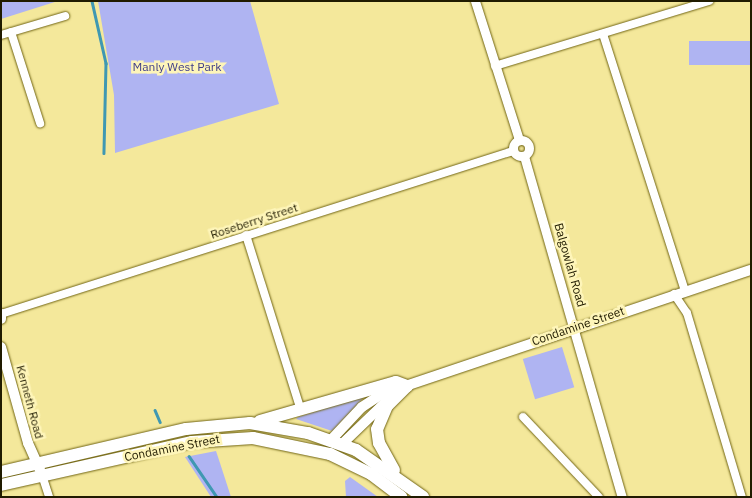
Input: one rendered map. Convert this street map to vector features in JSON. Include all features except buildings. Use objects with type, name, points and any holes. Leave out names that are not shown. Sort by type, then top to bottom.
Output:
[{"type":"highway","points":[[250,424],[396,382],[407,386],[387,406],[377,429],[379,443],[398,476]]},
{"type":"highway","points":[[250,424],[336,443],[398,476],[423,497]]},
{"type":"highway","name":"Condamine Street","points":[[1,485],[40,470],[155,436],[174,432],[250,424]]},
{"type":"highway","name":"Condamine Street","points":[[1,472],[40,470],[183,444],[253,438],[330,454],[336,443]]},
{"type":"highway","points":[[330,454],[371,474],[401,497]]},
{"type":"main road","name":"Condamine Street","points":[[336,443],[360,421],[407,386],[573,327],[751,270]]},
{"type":"main road","points":[[1,314],[1,319]]},
{"type":"main road","name":"Kenneth Road","points":[[1,347],[25,435],[40,470]]},
{"type":"street","points":[[475,1],[519,140],[513,151],[524,156]]},
{"type":"street","points":[[495,66],[709,1]]},
{"type":"street","points":[[1,35],[65,16]]},
{"type":"street","points":[[11,32],[40,124]]},
{"type":"street","points":[[603,34],[742,497]]},
{"type":"street","name":"Balgowlah Road","points":[[519,140],[529,147],[524,156],[622,497]]},
{"type":"street","name":"Roseberry Street","points":[[1,314],[513,151]]},
{"type":"street","points":[[246,235],[300,410]]},
{"type":"street","points":[[522,417],[599,497]]},
{"type":"street","name":"Kenneth Road","points":[[40,470],[49,497]]},
{"type":"green space","points":[[1,1],[58,1],[1,19]]},
{"type":"green space","name":"Manly West Park","points":[[98,1],[250,1],[279,104],[115,153],[114,95]]},
{"type":"green space","points":[[689,41],[751,41],[751,65],[689,65]]},
{"type":"green space","points":[[562,347],[574,387],[535,399],[523,359]]},
{"type":"green space","points":[[366,395],[332,431],[296,419],[298,417]]},
{"type":"green space","points":[[216,451],[231,497],[211,497],[185,457]]},
{"type":"green space","points":[[350,477],[378,497],[346,497],[345,481]]},
{"type":"waterway","points":[[92,1],[106,63],[104,153]]},
{"type":"waterway","points":[[155,410],[160,422]]},
{"type":"waterway","points":[[189,456],[217,497]]}]
